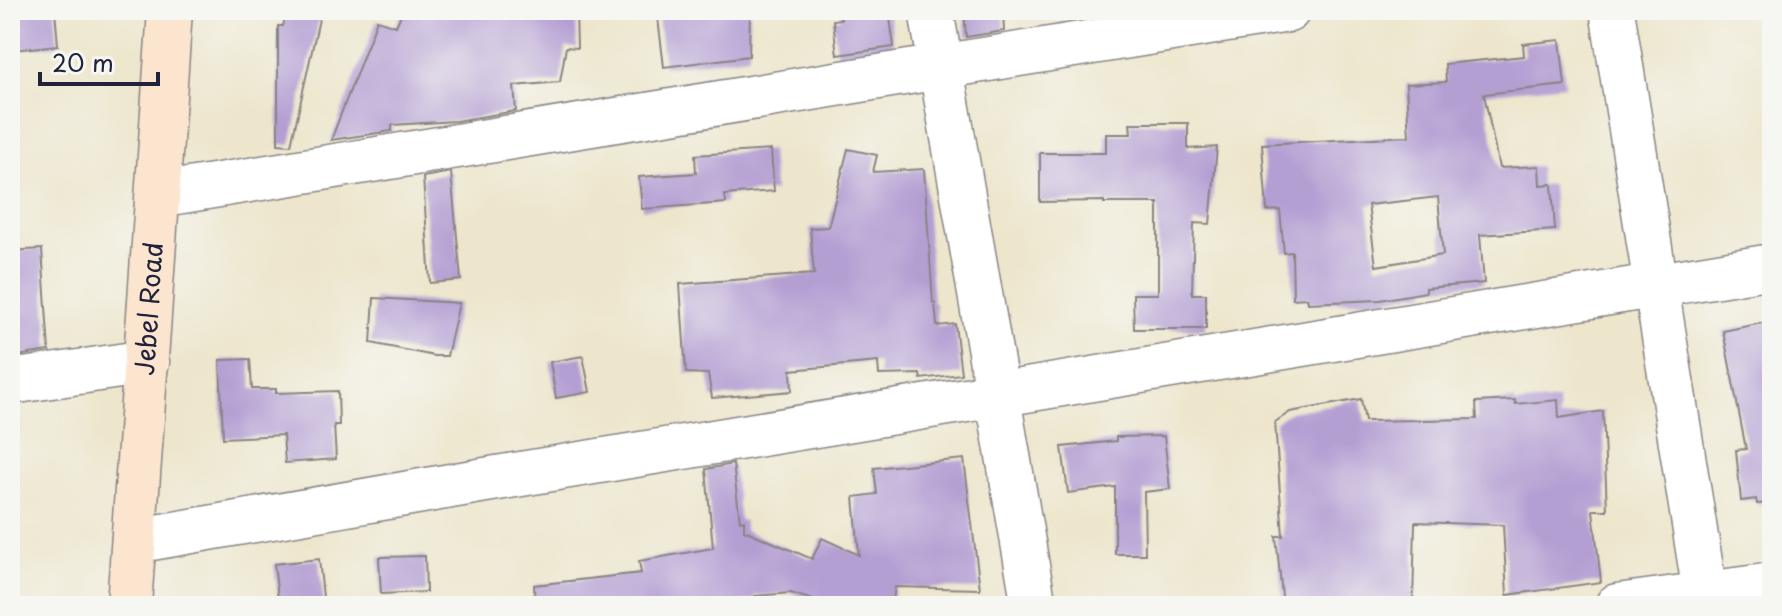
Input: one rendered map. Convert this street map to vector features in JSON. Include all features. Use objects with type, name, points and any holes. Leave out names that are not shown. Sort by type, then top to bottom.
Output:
[{"type":"main road","name":"Jebel Road","points":[[129,606],[170,10]]},
{"type":"street","points":[[931,10],[1034,606]]},
{"type":"street","points":[[158,195],[1288,10]]},
{"type":"street","points":[[1612,10],[1706,601]]},
{"type":"street","points":[[134,541],[1772,266]]},
{"type":"street","points":[[10,382],[147,362]]},
{"type":"street","points":[[1617,606],[1706,601],[1772,585]]},
{"type":"building","points":[[10,10],[55,10],[58,45],[14,50]]},
{"type":"building","points":[[287,10],[321,10],[291,145],[278,144],[278,26],[283,26]]},
{"type":"building","points":[[403,10],[576,10],[577,48],[566,47],[560,82],[514,86],[516,111],[456,121],[392,125],[392,131],[331,140],[377,20],[396,26]]},
{"type":"building","points":[[657,10],[750,10],[749,56],[664,67]]},
{"type":"building","points":[[839,10],[889,10],[894,47],[837,55],[833,20],[841,19]]},
{"type":"building","points":[[964,10],[1003,10],[1004,31],[966,37]]},
{"type":"building","points":[[1560,40],[1565,85],[1484,94],[1499,168],[1539,166],[1540,185],[1552,184],[1555,230],[1480,235],[1484,283],[1426,288],[1426,292],[1380,300],[1308,303],[1307,298],[1293,299],[1292,252],[1284,253],[1280,210],[1267,211],[1262,144],[1409,136],[1406,84],[1446,82],[1445,64],[1524,56],[1523,44]],"holes":[[[1438,197],[1443,255],[1376,266],[1368,205]]]},
{"type":"building","points":[[1130,123],[1188,123],[1188,149],[1217,147],[1210,224],[1194,223],[1192,294],[1206,294],[1206,329],[1134,329],[1133,294],[1158,294],[1158,203],[1040,202],[1040,153],[1106,153],[1106,134],[1131,134]]},
{"type":"building","points":[[848,149],[877,155],[873,172],[924,169],[937,326],[955,324],[961,374],[921,379],[920,374],[879,375],[878,362],[791,370],[792,391],[712,398],[708,374],[686,373],[680,284],[814,274],[810,228],[828,227]]},
{"type":"building","points":[[771,150],[774,191],[725,195],[726,203],[642,209],[639,177],[696,173],[695,155]]},
{"type":"building","points":[[451,172],[461,280],[430,283],[423,177]]},
{"type":"building","points":[[42,249],[49,351],[10,357],[10,251]]},
{"type":"building","points":[[374,298],[459,303],[447,356],[371,343]]},
{"type":"building","points":[[1772,321],[1772,503],[1757,504],[1756,499],[1741,501],[1736,450],[1746,449],[1723,331]]},
{"type":"building","points":[[583,356],[590,392],[556,398],[550,362]]},
{"type":"building","points":[[250,359],[252,389],[276,389],[276,393],[338,391],[339,425],[334,425],[336,459],[285,463],[283,435],[223,438],[220,360]]},
{"type":"building","points":[[1361,399],[1365,421],[1477,419],[1476,402],[1515,400],[1515,404],[1558,400],[1559,418],[1603,411],[1607,510],[1593,510],[1601,582],[1507,595],[1503,525],[1415,522],[1413,606],[1283,606],[1276,536],[1283,536],[1275,422],[1290,412]]},
{"type":"building","points":[[1164,436],[1170,489],[1144,492],[1145,554],[1115,554],[1115,487],[1068,493],[1062,447],[1116,441],[1116,437]]},
{"type":"building","points":[[964,459],[980,589],[895,587],[892,606],[831,606],[791,593],[698,606],[535,606],[534,585],[641,573],[639,561],[713,548],[706,469],[733,464],[740,521],[744,520],[744,530],[812,559],[822,538],[859,555],[854,497],[877,494],[874,468]]},
{"type":"building","points":[[425,556],[426,592],[381,594],[379,557]]},
{"type":"building","points":[[319,559],[324,606],[279,606],[274,564]]}]
